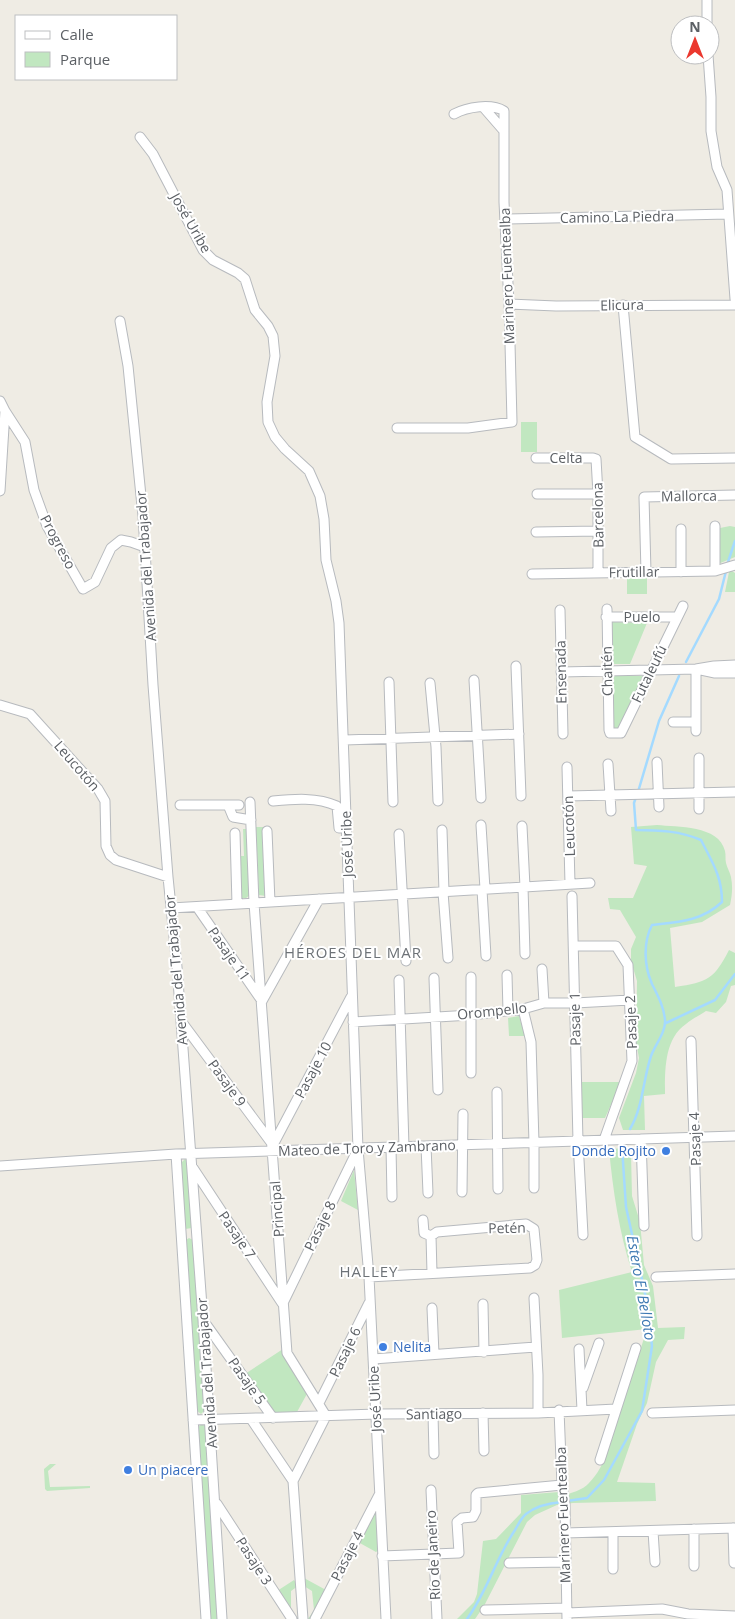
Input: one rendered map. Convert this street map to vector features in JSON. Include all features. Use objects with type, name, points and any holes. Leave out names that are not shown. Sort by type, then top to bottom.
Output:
[{"type":"street","points":[[706,15],[707,0]]},
{"type":"street","points":[[709,65],[711,131],[717,167],[730,196],[728,214],[732,235],[735,299]]},
{"type":"street","name":"Marinero Fuentealba","points":[[397,428],[468,428],[512,422],[505,219],[504,111],[499,108],[467,108],[454,114]]},
{"type":"street","name":"José Uribe","points":[[140,137],[153,154],[204,250],[213,260],[238,273],[245,279],[255,310],[268,326],[273,336],[275,356],[267,402],[268,422],[275,437],[309,472],[320,496],[324,519],[326,560],[340,623],[358,1148],[369,1277],[386,1619]]},
{"type":"street","name":"Camino La Piedra","points":[[505,219],[728,214]]},
{"type":"street","name":"Elicura","points":[[509,304],[556,306],[735,305]]},
{"type":"street","points":[[623,305],[635,437],[671,459],[735,458]]},
{"type":"street","name":"Avenida del Trabajador","points":[[120,322],[130,384],[145,547],[168,878],[203,1320],[222,1619]]},
{"type":"street","points":[[0,401],[5,411],[0,491]]},
{"type":"street","name":"Progreso","points":[[5,411],[24,442],[34,490],[46,526],[83,589],[95,582],[112,548],[120,540],[145,547]]},
{"type":"street","name":"Celta","points":[[536,458],[596,458]]},
{"type":"street","name":"Barcelona","points":[[596,458],[598,573]]},
{"type":"street","points":[[537,494],[598,494]]},
{"type":"street","name":"Mallorca","points":[[646,572],[644,497],[735,495]]},
{"type":"street","points":[[715,526],[726,568]]},
{"type":"street","points":[[681,528],[681,572]]},
{"type":"street","points":[[536,532],[598,531]]},
{"type":"street","name":"Frutillar","points":[[532,574],[681,572],[726,568]]},
{"type":"street","name":"Futaleufú","points":[[610,733],[621,733],[683,606]]},
{"type":"street","name":"Ensenada","points":[[560,610],[562,734]]},
{"type":"street","name":"Puelo","points":[[607,613],[677,617]]},
{"type":"street","name":"Chaitén","points":[[607,613],[610,733]]},
{"type":"street","points":[[561,672],[696,669],[735,665]]},
{"type":"street","points":[[516,666],[521,796]]},
{"type":"street","points":[[696,669],[715,673],[735,673]]},
{"type":"street","points":[[673,722],[696,727],[696,669]]},
{"type":"street","points":[[474,680],[480,798]]},
{"type":"street","points":[[389,682],[393,802]]},
{"type":"street","points":[[430,683],[438,801]]},
{"type":"street","name":"Leucotón","points":[[0,705],[30,714],[98,789],[105,800],[106,846],[110,855],[116,860],[168,878]]},
{"type":"street","points":[[345,740],[519,734]]},
{"type":"street","points":[[699,758],[699,809]]},
{"type":"street","points":[[657,762],[659,807]]},
{"type":"street","points":[[608,764],[611,811]]},
{"type":"street","name":"Leucotón","points":[[567,767],[570,884]]},
{"type":"street","points":[[568,796],[735,792]]},
{"type":"street","points":[[273,800],[306,799],[331,803],[337,806],[339,828],[346,828]]},
{"type":"street","name":"Principal","points":[[250,802],[254,903],[287,1353],[320,1403],[326,1416]]},
{"type":"street","points":[[180,805],[239,805]]},
{"type":"street","points":[[228,805],[233,817],[251,824]]},
{"type":"street","points":[[481,825],[486,956]]},
{"type":"street","points":[[522,826],[525,954]]},
{"type":"street","points":[[442,830],[443,892],[448,958]]},
{"type":"street","points":[[267,831],[270,902]]},
{"type":"street","points":[[235,834],[237,904]]},
{"type":"street","points":[[400,834],[406,961]]},
{"type":"street","points":[[171,908],[590,883]]},
{"type":"street","name":"Pasaje 1","points":[[572,896],[578,1141],[583,1235]]},
{"type":"street","points":[[262,1001],[320,899]]},
{"type":"street","name":"Pasaje 11","points":[[196,907],[262,1001]]},
{"type":"street","name":"Pasaje 2","points":[[574,946],[616,946],[628,966],[632,1061],[604,1140]]},
{"type":"street","points":[[542,969],[544,1003]]},
{"type":"street","points":[[507,974],[508,1011]]},
{"type":"street","points":[[471,977],[471,1073]]},
{"type":"street","points":[[434,978],[438,1090]]},
{"type":"street","points":[[399,980],[404,1147]]},
{"type":"street","name":"Pasaje 10","points":[[273,1148],[353,995]]},
{"type":"street","name":"Orompello","points":[[353,1022],[508,1011],[544,1003],[630,1000]]},
{"type":"street","points":[[523,1008],[531,1042],[534,1188]]},
{"type":"street","name":"Pasaje 9","points":[[180,1020],[273,1148]]},
{"type":"street","name":"Pasaje 4","points":[[691,1041],[697,1236]]},
{"type":"street","points":[[497,1092],[498,1190]]},
{"type":"street","points":[[462,1192],[463,1114]]},
{"type":"street","name":"Mateo de Toro y Zambrano","points":[[0,1166],[273,1148],[391,1148],[735,1136]]},
{"type":"street","points":[[642,1139],[644,1226]]},
{"type":"street","points":[[426,1146],[428,1193]]},
{"type":"street","name":"Pasaje 8","points":[[283,1304],[358,1148]]},
{"type":"street","points":[[391,1148],[392,1198]]},
{"type":"street","name":"Avenida del Trabajador","points":[[176,1154],[206,1619]]},
{"type":"street","name":"Pasaje 7","points":[[192,1167],[283,1304]]},
{"type":"street","points":[[423,1220],[424,1233],[431,1236],[432,1273]]},
{"type":"street","name":"Petén","points":[[369,1277],[530,1268],[537,1260],[535,1232],[532,1227],[526,1224],[437,1232],[431,1236]]},
{"type":"street","points":[[180,1235],[196,1234]]},
{"type":"street","points":[[656,1277],[735,1274]]},
{"type":"street","points":[[534,1298],[538,1412]]},
{"type":"street","name":"Pasaje 6","points":[[320,1403],[370,1301]]},
{"type":"street","points":[[483,1304],[484,1352]]},
{"type":"street","points":[[432,1308],[434,1354]]},
{"type":"street","name":"Pasaje 5","points":[[203,1320],[273,1418]]},
{"type":"street","points":[[581,1393],[599,1343]]},
{"type":"street","points":[[373,1359],[536,1347]]},
{"type":"street","points":[[600,1460],[636,1348]]},
{"type":"street","points":[[582,1410],[579,1352],[596,1352]]},
{"type":"street","name":"Santiago","points":[[193,1420],[616,1409]]},
{"type":"street","name":"Marinero Fuentealba","points":[[559,1410],[565,1504],[567,1613]]},
{"type":"street","points":[[652,1413],[735,1410]]},
{"type":"street","points":[[483,1413],[484,1451]]},
{"type":"street","points":[[433,1414],[434,1454]]},
{"type":"street","points":[[293,1481],[326,1416]]},
{"type":"street","points":[[251,1419],[293,1481],[303,1619]]},
{"type":"street","points":[[382,1556],[459,1553],[458,1522],[462,1518],[474,1517],[478,1493],[563,1489]]},
{"type":"street","name":"Río de Janeiro","points":[[431,1490],[437,1619]]},
{"type":"street","name":"Pasaje 4","points":[[315,1619],[379,1494]]},
{"type":"street","name":"Pasaje 3","points":[[216,1503],[292,1619]]},
{"type":"street","points":[[566,1533],[734,1528],[734,1563]]},
{"type":"street","points":[[694,1530],[694,1566]]},
{"type":"street","points":[[653,1531],[654,1562]]},
{"type":"street","points":[[613,1532],[613,1569]]},
{"type":"street","points":[[509,1563],[565,1562]]},
{"type":"street","points":[[485,1610],[567,1613],[662,1609],[688,1614],[735,1616]]},
{"type":"green space","points":[[521,422],[537,422],[537,452],[521,452]]},
{"type":"green space","points":[[735,527],[735,557],[718,564],[720,528]]},
{"type":"green space","points":[[729,572],[735,573],[735,592],[725,592]]},
{"type":"green space","points":[[627,578],[647,578],[647,594],[627,594]]},
{"type":"green space","points":[[612,622],[647,623],[630,664],[611,664]]},
{"type":"green space","points":[[612,676],[643,676],[618,729],[614,730],[612,727]]},
{"type":"green space","points":[[657,825],[686,827],[715,836],[721,842],[725,851],[726,863],[732,881],[730,905],[702,922],[670,928],[675,987],[709,978],[719,967],[729,950],[735,953],[735,985],[731,986],[726,1002],[716,1013],[706,1011],[686,1024],[673,1038],[667,1056],[665,1094],[644,1096],[645,1130],[623,1130],[619,1118],[636,1073],[639,1058],[636,1042],[637,981],[631,961],[631,949],[636,937],[620,910],[610,909],[608,898],[633,898],[647,866],[634,864],[631,827]]},
{"type":"green space","points":[[256,827],[265,827],[268,894],[266,896],[259,895]]},
{"type":"green space","points":[[243,829],[248,829],[250,895],[246,898],[241,898],[240,856],[244,856]]},
{"type":"green space","points":[[519,1016],[525,1036],[509,1036],[508,1018]]},
{"type":"green space","points":[[581,1082],[621,1082],[605,1118],[582,1118]]},
{"type":"green space","points":[[626,1148],[631,1154],[632,1196],[640,1222],[644,1265],[653,1286],[658,1328],[685,1327],[684,1339],[668,1340],[656,1362],[647,1403],[637,1424],[617,1482],[655,1483],[656,1501],[573,1503],[557,1505],[535,1515],[527,1522],[484,1606],[475,1619],[457,1619],[474,1602],[477,1594],[483,1541],[496,1539],[521,1513],[521,1495],[559,1492],[562,1495],[580,1490],[595,1476],[605,1459],[647,1329],[562,1338],[559,1290],[632,1272],[623,1242],[617,1211],[609,1149]]},
{"type":"green space","points":[[185,1159],[187,1161],[192,1228],[185,1229],[181,1163]]},
{"type":"green space","points":[[354,1170],[358,1210],[341,1201]]},
{"type":"green space","points":[[189,1238],[193,1240],[205,1410],[201,1414],[196,1410],[186,1240]]},
{"type":"green space","points":[[283,1349],[308,1392],[297,1412],[273,1414],[245,1374]]},
{"type":"green space","points":[[202,1424],[206,1427],[217,1619],[209,1619],[198,1427]]},
{"type":"green space","points":[[50,1464],[56,1464],[48,1471],[50,1487],[90,1486],[90,1488],[47,1491],[45,1489],[44,1469]]},
{"type":"green space","points":[[376,1510],[379,1550],[376,1552],[358,1542]]},
{"type":"green space","points":[[304,1578],[326,1590],[311,1619],[308,1619],[314,1610],[312,1591],[304,1586]]},
{"type":"green space","points":[[294,1580],[298,1586],[291,1591],[291,1614],[277,1591]]},
{"type":"waterway","name":"Estero El Belloto","points":[[727,565],[735,541]]},
{"type":"waterway","name":"Estero El Belloto","points":[[686,662],[719,599],[726,571]]},
{"type":"waterway","name":"Estero El Belloto","points":[[638,792],[659,721],[679,676]]},
{"type":"waterway","name":"Estero El Belloto","points":[[630,1129],[638,1112],[651,1056],[665,1025],[662,1006],[647,970],[646,946],[649,932],[652,925],[690,920],[706,913],[722,902],[718,877],[701,840],[669,832],[636,830],[634,803],[636,797]]},
{"type":"waterway","points":[[666,1023],[715,1000],[735,974]]},
{"type":"waterway","name":"Estero El Belloto","points":[[567,1501],[587,1498],[604,1480],[642,1411],[652,1346],[646,1298],[626,1207],[622,1147]]},
{"type":"waterway","name":"Estero El Belloto","points":[[467,1619],[480,1598],[508,1541],[523,1517],[538,1507],[562,1502]]},
{"type":"place","name":"Donde Rojito","points":[[666,1151]]},
{"type":"place","name":"Nelita","points":[[383,1347]]},
{"type":"place","name":"Un piacere","points":[[128,1470]]},
{"type":"district","name":"HÉROES DEL MAR","points":[[353,953]]},
{"type":"district","name":"HALLEY","points":[[369,1272]]}]
